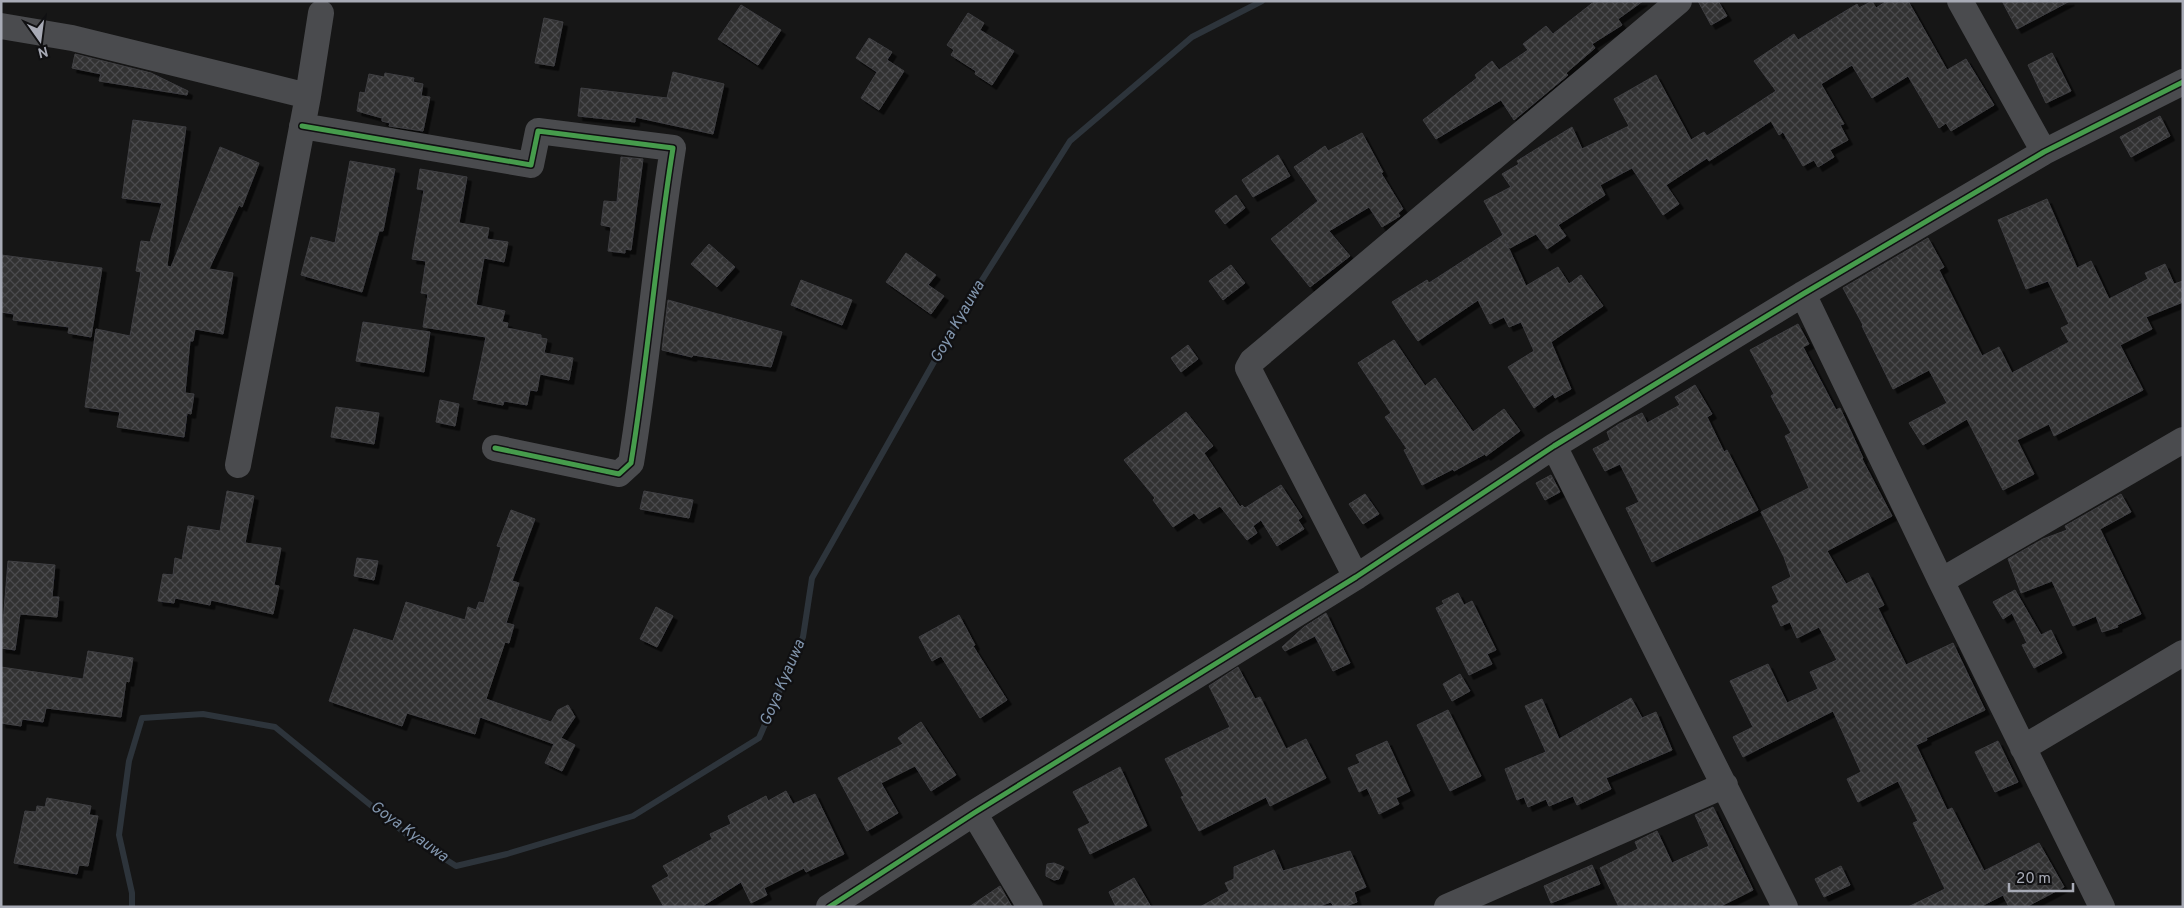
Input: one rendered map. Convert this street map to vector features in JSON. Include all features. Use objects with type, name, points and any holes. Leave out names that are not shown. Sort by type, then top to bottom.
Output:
[{"type":"street","points":[[1356,576],[1248,368],[1252,361],[1679,1]]},
{"type":"street","points":[[1960,1],[2044,152]]},
{"type":"street","points":[[238,465],[308,96],[321,13]]},
{"type":"street","points":[[1,26],[72,38],[308,96]]},
{"type":"street","points":[[829,907],[974,813],[1356,576],[1554,446],[1803,294],[2044,152],[2183,82]]},
{"type":"street","points":[[302,126],[531,165],[538,131],[673,148],[662,216],[643,389],[631,464],[620,474],[495,448]]},
{"type":"street","points":[[1803,294],[1941,581],[2102,907]]},
{"type":"street","points":[[1941,581],[2183,440]]},
{"type":"street","points":[[1554,446],[1785,907]]},
{"type":"street","points":[[2023,748],[2183,654]]},
{"type":"street","points":[[1448,907],[1725,786]]},
{"type":"street","points":[[974,813],[1030,907]]},
{"type":"building","points":[[1595,1],[1643,1],[1618,19],[1622,25],[1592,44],[1595,48],[1566,73],[1568,75],[1514,120],[1501,100],[1436,139],[1423,120],[1477,78],[1475,75],[1492,61],[1499,70],[1528,50],[1523,44],[1546,26],[1553,34]]},
{"type":"building","points":[[1698,1],[1718,1],[1727,16],[1711,25]]},
{"type":"building","points":[[1872,1],[1876,8],[1887,1],[1908,1],[1947,70],[1966,59],[1994,105],[1951,131],[1946,123],[1939,128],[1908,76],[1872,98],[1852,65],[1821,84],[1844,124],[1840,125],[1848,140],[1830,150],[1834,157],[1818,167],[1814,160],[1803,166],[1783,132],[1779,135],[1771,121],[1709,161],[1707,158],[1666,185],[1679,204],[1663,215],[1632,168],[1600,185],[1605,195],[1558,225],[1566,236],[1547,249],[1536,234],[1510,248],[1505,240],[1526,286],[1558,267],[1569,284],[1581,275],[1603,306],[1551,342],[1571,389],[1555,398],[1553,394],[1534,408],[1508,367],[1534,351],[1521,322],[1509,327],[1504,317],[1490,324],[1478,300],[1418,341],[1392,302],[1427,280],[1429,283],[1503,235],[1484,201],[1511,187],[1502,174],[1519,164],[1517,161],[1572,127],[1582,149],[1629,126],[1614,99],[1656,75],[1691,140],[1704,132],[1707,136],[1776,91],[1754,61],[1794,34],[1798,40],[1857,4],[1859,8]]},
{"type":"building","points":[[2002,1],[2070,1],[2017,29]]},
{"type":"building","points":[[741,5],[781,30],[758,65],[718,39]]},
{"type":"building","points":[[968,13],[984,23],[980,30],[1014,51],[992,85],[975,74],[976,71],[951,55],[954,50],[947,45]]},
{"type":"building","points":[[544,18],[563,22],[554,66],[535,63]]},
{"type":"building","points":[[869,38],[892,52],[887,60],[904,71],[879,110],[861,98],[877,72],[856,58]]},
{"type":"building","points":[[2052,53],[2071,91],[2046,103],[2028,65]]},
{"type":"building","points":[[75,54],[151,73],[188,91],[187,95],[99,81],[101,74],[72,68]]},
{"type":"building","points":[[673,72],[724,84],[713,134],[635,117],[635,122],[578,116],[581,88],[667,98]]},
{"type":"building","points":[[385,73],[414,78],[413,82],[423,84],[421,96],[430,97],[423,131],[389,126],[390,123],[382,121],[382,118],[357,111],[360,92],[365,93],[369,74],[384,77]]},
{"type":"building","points":[[2160,116],[2170,136],[2131,157],[2120,137]]},
{"type":"building","points":[[133,120],[186,127],[167,266],[171,267],[220,147],[259,163],[242,207],[239,205],[209,269],[233,273],[223,334],[195,329],[193,341],[190,341],[185,393],[194,394],[191,414],[187,413],[184,437],[117,427],[120,412],[85,407],[96,329],[130,336],[141,272],[136,271],[141,241],[150,242],[162,203],[122,198]]},
{"type":"building","points":[[1362,133],[1383,172],[1381,173],[1403,209],[1398,213],[1400,216],[1382,227],[1369,207],[1329,231],[1350,256],[1310,287],[1271,239],[1318,201],[1294,167],[1325,146],[1328,151]]},
{"type":"building","points":[[1278,155],[1290,176],[1253,197],[1242,180]]},
{"type":"building","points":[[621,157],[643,159],[631,250],[625,249],[625,253],[608,251],[611,227],[601,225],[604,201],[617,202]]},
{"type":"building","points":[[350,161],[395,169],[383,231],[379,231],[362,292],[301,275],[311,237],[335,243]]},
{"type":"building","points":[[420,169],[467,177],[459,223],[489,228],[487,239],[508,242],[504,262],[484,258],[476,305],[505,311],[502,322],[508,323],[507,328],[541,335],[541,338],[547,339],[544,353],[573,358],[569,380],[540,374],[537,391],[530,390],[527,405],[504,401],[503,405],[473,399],[486,337],[423,327],[428,294],[421,293],[426,261],[412,259],[424,190],[417,189]]},
{"type":"building","points":[[1236,195],[1245,208],[1225,224],[1215,211]]},
{"type":"building","points":[[2047,199],[2077,268],[2091,261],[2109,299],[2148,279],[2145,273],[2165,264],[2174,284],[2183,281],[2183,302],[2146,317],[2152,329],[2120,345],[2143,390],[2054,436],[2049,424],[2017,440],[2034,474],[2003,490],[1967,419],[1923,445],[1909,423],[1947,403],[1929,370],[1893,389],[1863,325],[1843,288],[1928,238],[1944,267],[1939,270],[1982,356],[1999,347],[2012,373],[2069,342],[2061,328],[2069,324],[2048,281],[2026,289],[1998,220]]},
{"type":"building","points":[[709,244],[735,267],[717,287],[691,264]]},
{"type":"building","points":[[906,253],[936,275],[928,285],[944,296],[931,314],[886,282]]},
{"type":"building","points":[[1,255],[102,268],[91,337],[68,333],[69,327],[13,320],[14,314],[1,312]]},
{"type":"building","points":[[1231,265],[1245,283],[1223,300],[1209,281]]},
{"type":"building","points":[[801,280],[852,300],[842,325],[791,305]]},
{"type":"building","points":[[668,300],[782,332],[771,367],[693,355],[692,357],[662,350]]},
{"type":"building","points":[[363,322],[430,332],[424,372],[356,361]]},
{"type":"building","points":[[1798,324],[1809,344],[1803,347],[1836,410],[1840,408],[1862,459],[1892,516],[1827,551],[1846,584],[1868,573],[1884,605],[1878,608],[1906,665],[1953,643],[1985,710],[1926,738],[1927,740],[1916,745],[1947,810],[1952,808],[1984,871],[2039,843],[2064,887],[2026,907],[2009,907],[2003,895],[1980,907],[1908,907],[1945,889],[1913,823],[1918,821],[1898,781],[1858,802],[1847,779],[1861,772],[1833,711],[1743,757],[1733,737],[1753,727],[1730,681],[1768,664],[1787,703],[1818,689],[1810,672],[1837,660],[1819,627],[1797,638],[1790,622],[1781,626],[1772,606],[1779,602],[1772,587],[1791,577],[1784,557],[1761,512],[1809,488],[1785,436],[1791,433],[1771,396],[1774,394],[1750,350]]},
{"type":"building","points":[[1394,340],[1425,386],[1435,378],[1473,432],[1504,409],[1520,431],[1486,456],[1485,454],[1454,471],[1453,469],[1422,485],[1404,450],[1407,449],[1385,417],[1391,413],[1358,363]]},
{"type":"building","points":[[1188,345],[1198,359],[1181,372],[1171,358]]},
{"type":"building","points":[[1695,385],[1712,414],[1707,417],[1724,452],[1727,450],[1758,510],[1652,562],[1626,508],[1639,502],[1620,464],[1605,471],[1593,449],[1610,440],[1607,432],[1619,424],[1642,413],[1647,423],[1680,405],[1675,397]]},
{"type":"building","points":[[440,400],[459,404],[455,426],[436,422]]},
{"type":"building","points":[[336,407],[379,413],[374,444],[331,437]]},
{"type":"building","points":[[1186,412],[1213,446],[1204,453],[1240,507],[1242,505],[1245,508],[1281,485],[1302,517],[1298,520],[1304,529],[1277,546],[1261,520],[1253,526],[1257,533],[1247,540],[1220,506],[1199,519],[1194,513],[1173,527],[1153,500],[1155,498],[1124,460]]},
{"type":"building","points":[[1551,475],[1560,492],[1545,500],[1536,483]]},
{"type":"building","points":[[227,491],[254,496],[245,543],[281,548],[274,585],[279,586],[273,614],[211,600],[210,605],[175,598],[174,603],[158,601],[163,574],[173,575],[175,558],[182,560],[188,526],[220,531]]},
{"type":"building","points":[[644,491],[693,500],[689,518],[640,509]]},
{"type":"building","points":[[1365,494],[1379,514],[1363,524],[1349,504]]},
{"type":"building","points":[[2121,494],[2131,512],[2100,529],[2141,614],[2117,625],[2118,627],[2102,632],[2096,616],[2073,626],[2052,581],[2021,593],[2008,559],[2043,539],[2067,530],[2065,526]]},
{"type":"building","points":[[511,510],[535,519],[512,581],[519,583],[506,623],[514,625],[509,643],[505,642],[486,699],[551,722],[558,710],[568,705],[575,717],[561,738],[575,745],[562,771],[545,763],[554,744],[480,717],[475,734],[407,713],[402,726],[329,701],[354,629],[393,641],[406,602],[465,620],[468,607],[476,610],[479,602],[484,603],[501,547],[497,546]]},
{"type":"building","points":[[357,558],[378,561],[374,580],[354,576]]},
{"type":"building","points":[[8,561],[55,565],[52,597],[59,597],[57,617],[20,614],[15,650],[1,648]]},
{"type":"building","points":[[2015,590],[2041,635],[2051,630],[2062,653],[2034,668],[2022,645],[2027,643],[2012,613],[2003,619],[1993,602]]},
{"type":"building","points":[[1458,593],[1464,605],[1472,601],[1496,650],[1487,654],[1492,664],[1469,675],[1436,608],[1444,604],[1442,601]]},
{"type":"building","points":[[656,607],[673,616],[657,647],[640,639]]},
{"type":"building","points":[[1326,613],[1350,663],[1333,671],[1315,636],[1285,651],[1282,647],[1304,627]]},
{"type":"building","points":[[959,615],[975,645],[973,646],[1007,700],[980,718],[941,656],[932,661],[919,637]]},
{"type":"building","points":[[88,651],[133,658],[129,682],[126,681],[121,717],[46,708],[43,722],[22,719],[21,726],[1,723],[1,667],[83,679]]},
{"type":"building","points":[[1238,667],[1255,699],[1260,697],[1286,749],[1306,739],[1326,778],[1270,806],[1266,797],[1199,831],[1181,797],[1184,796],[1165,759],[1230,727],[1209,686]]},
{"type":"building","points":[[1460,674],[1470,691],[1452,701],[1443,684]]},
{"type":"building","points":[[1631,698],[1642,718],[1656,712],[1672,750],[1606,778],[1611,789],[1577,805],[1573,796],[1549,806],[1546,799],[1528,807],[1524,797],[1517,800],[1505,769],[1546,752],[1525,706],[1542,699],[1559,739]]},
{"type":"building","points":[[1448,710],[1481,776],[1450,791],[1417,725]]},
{"type":"building","points":[[921,722],[956,775],[931,791],[915,766],[881,783],[898,813],[867,831],[838,778],[903,744],[898,738]]},
{"type":"building","points":[[1387,741],[1410,791],[1396,798],[1399,804],[1379,814],[1367,788],[1359,792],[1348,768],[1360,763],[1356,755]]},
{"type":"building","points":[[1998,741],[2018,782],[1995,792],[1975,752]]},
{"type":"building","points":[[1120,767],[1147,826],[1090,854],[1078,829],[1090,823],[1073,792]]},
{"type":"building","points":[[786,791],[793,804],[815,794],[844,854],[806,872],[804,868],[764,888],[767,895],[751,903],[741,882],[701,907],[664,907],[652,886],[669,876],[663,866],[712,839],[710,834],[731,824],[728,816],[766,796],[768,801]]},
{"type":"building","points":[[47,798],[91,806],[89,815],[98,816],[88,866],[79,865],[77,874],[14,863],[25,811],[36,812],[37,806],[45,807]]},
{"type":"building","points":[[1713,807],[1753,890],[1719,907],[1619,907],[1600,868],[1638,849],[1635,842],[1657,831],[1672,863],[1709,846],[1695,815]]},
{"type":"building","points":[[1274,850],[1283,871],[1350,851],[1366,887],[1354,892],[1357,902],[1343,907],[1334,907],[1331,902],[1317,907],[1200,907],[1229,891],[1225,883],[1234,879],[1234,867]]},
{"type":"building","points":[[1054,863],[1064,867],[1059,879],[1054,880],[1046,876],[1046,871],[1047,864]]},
{"type":"building","points":[[1592,865],[1600,884],[1551,903],[1544,886]]},
{"type":"building","points":[[1841,866],[1850,885],[1824,897],[1815,879]]},
{"type":"building","points":[[1134,878],[1151,907],[1116,907],[1109,892]]},
{"type":"building","points":[[1000,886],[1012,907],[969,907]]},
{"type":"waterway","name":"Goya Kyauwa","points":[[132,907],[132,893],[119,835],[129,761],[142,718],[203,714],[275,727],[406,834],[456,866],[507,854],[633,816],[759,738],[803,637],[812,578],[965,307],[1070,141],[1192,37],[1262,1]]},
{"type":"cycle path","points":[[829,907],[974,813],[1356,577],[1554,446],[1803,294],[2044,152],[2183,82]]},
{"type":"cycle path","points":[[302,126],[531,165],[538,131],[673,148],[631,463],[619,474],[495,448]]}]
